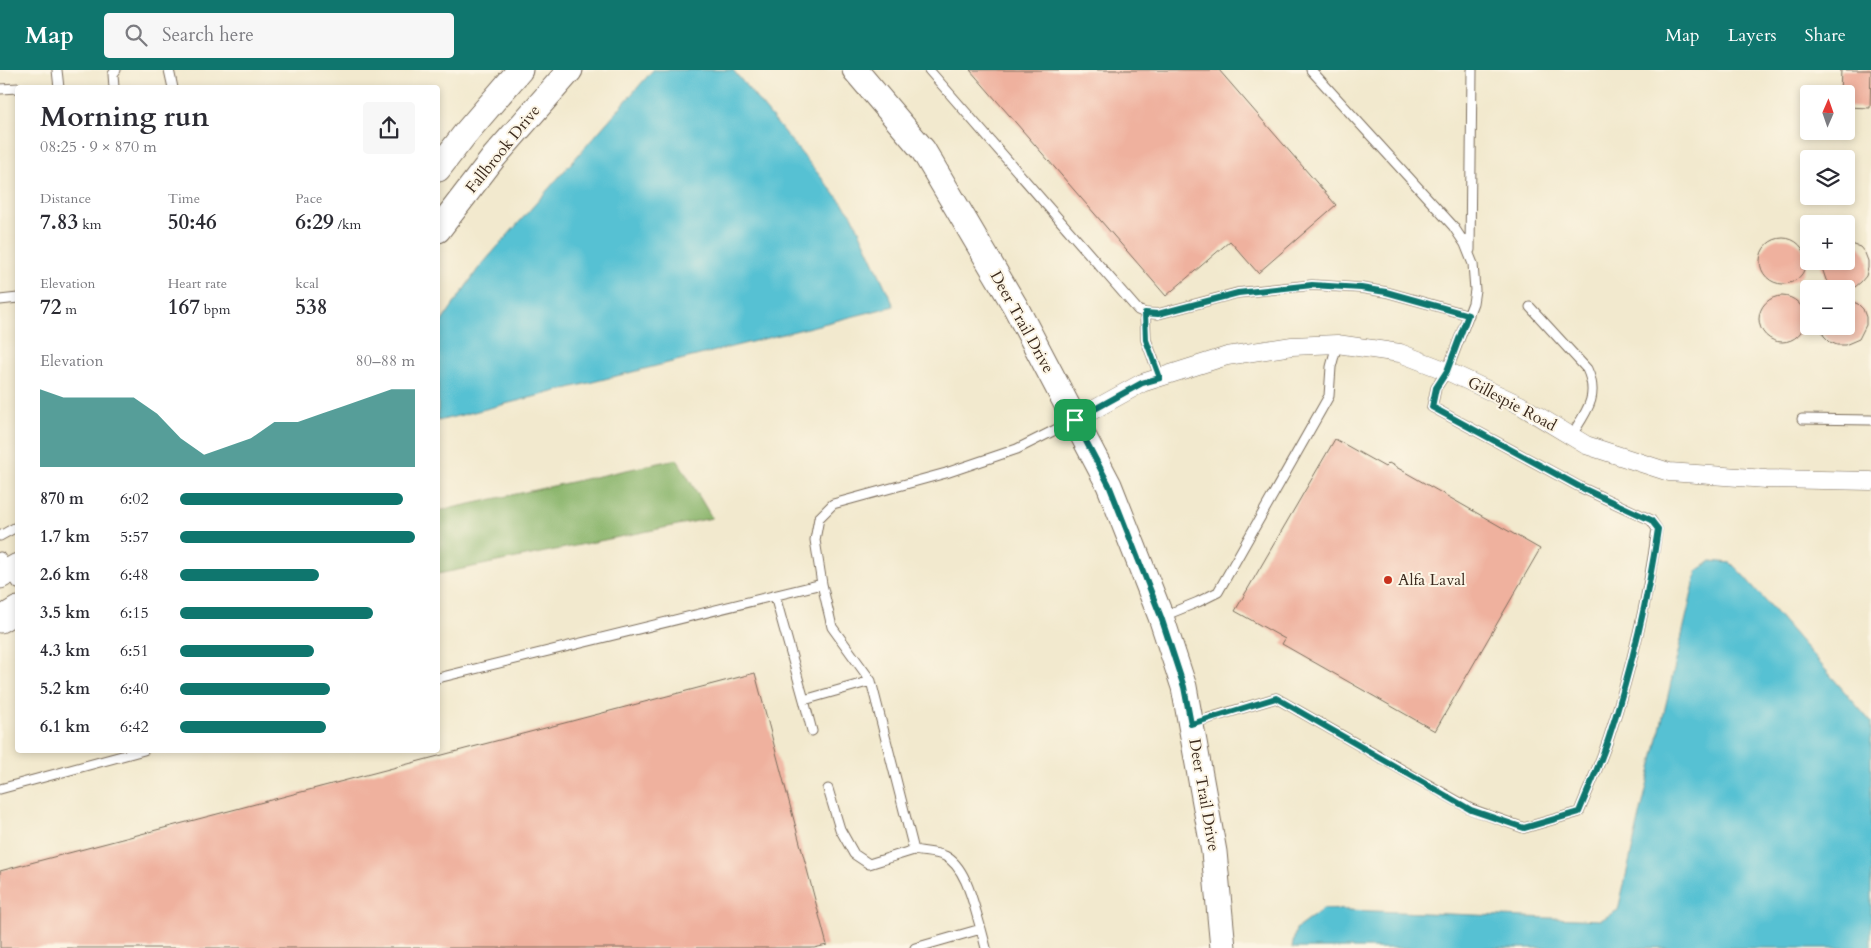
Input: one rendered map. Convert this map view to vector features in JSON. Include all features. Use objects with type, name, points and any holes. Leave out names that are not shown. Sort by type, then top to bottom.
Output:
[{"type":"street","points":[[440,166],[520,70]]},
{"type":"street","name":"Fallbrook Drive","points":[[440,227],[494,157],[570,70]]},
{"type":"street","name":"Deer Trail Drive","points":[[855,70],[924,150],[1015,306],[1109,485],[1161,617],[1184,687],[1214,852],[1223,948]]},
{"type":"street","points":[[440,179],[463,197]]},
{"type":"street","name":"Gillespie Road","points":[[1075,420],[1142,383],[1228,356],[1292,346],[1337,344],[1400,353],[1447,371],[1520,405],[1586,445],[1669,472],[1766,479],[1871,481]]},
{"type":"street","points":[[0,620],[15,611]]},
{"type":"lane","points":[[57,70],[59,85]]},
{"type":"lane","points":[[114,85],[113,74],[116,70]]},
{"type":"lane","points":[[169,70],[172,85]]},
{"type":"lane","points":[[930,70],[1138,310],[1145,313],[1158,314],[1238,293],[1312,285],[1361,288],[1386,292],[1468,315]]},
{"type":"lane","points":[[1191,724],[1276,698],[1471,810],[1524,828],[1579,812],[1609,738],[1634,651],[1652,569],[1658,529],[1651,520],[1580,487],[1432,407],[1436,388],[1447,371],[1473,303],[1475,290],[1473,264],[1470,255],[1465,244],[1452,226],[1311,70]]},
{"type":"lane","points":[[1470,255],[1472,70]]},
{"type":"lane","points":[[0,89],[15,88]]},
{"type":"lane","points":[[0,300],[15,298]]},
{"type":"lane","points":[[1530,306],[1587,369],[1591,378],[1593,387],[1591,402],[1571,436]]},
{"type":"lane","points":[[1145,313],[1146,340],[1160,378]]},
{"type":"lane","points":[[1161,617],[1218,592],[1329,396],[1331,367],[1337,344]]},
{"type":"lane","points":[[1802,419],[1871,420]]},
{"type":"lane","points":[[914,850],[871,681],[832,627],[822,584],[815,540],[819,518],[833,504],[964,467],[1017,448],[1075,420]]},
{"type":"lane","points":[[0,536],[15,528]]},
{"type":"lane","points":[[440,678],[822,584]]},
{"type":"lane","points":[[775,596],[812,731]]},
{"type":"lane","points":[[804,700],[871,681]]},
{"type":"lane","points":[[0,788],[133,753]]},
{"type":"lane","points":[[828,789],[840,829],[854,854],[869,864],[914,850],[944,855],[956,864],[965,880],[986,948]]},
{"type":"lane","points":[[915,948],[981,929]]},
{"type":"green space","points":[[677,459],[712,518],[440,574],[440,511]]},
{"type":"water","points":[[653,70],[733,70],[852,215],[894,306],[440,420],[440,324],[478,269]]},
{"type":"water","points":[[1711,561],[1731,563],[1743,575],[1871,722],[1871,948],[1292,948],[1296,929],[1323,909],[1601,920],[1618,910],[1697,571]]},
{"type":"building","points":[[970,70],[1219,70],[1336,205],[1258,273],[1230,241],[1166,296]]},
{"type":"building","points":[[1841,70],[1871,70],[1870,108],[1855,107],[1855,85],[1840,85]]},
{"type":"building","points":[[1783,238],[1792,240],[1799,245],[1800,270],[1804,270],[1796,280],[1783,284],[1770,280],[1764,274],[1760,261],[1764,248],[1770,242]]},
{"type":"building","points":[[1855,245],[1860,247],[1865,253],[1868,261],[1866,276],[1855,287],[1855,280],[1826,280],[1823,270],[1855,270]]},
{"type":"building","points":[[1787,296],[1799,302],[1799,336],[1791,341],[1777,342],[1765,336],[1760,328],[1759,314],[1765,302],[1773,297]]},
{"type":"building","points":[[1855,303],[1863,309],[1866,325],[1859,339],[1845,345],[1837,345],[1830,342],[1824,336],[1855,335]]},
{"type":"building","name":"Alfa Laval","points":[[1335,439],[1385,467],[1389,463],[1540,549],[1435,731],[1282,644],[1285,639],[1235,611]]},
{"type":"building","points":[[755,673],[827,945],[814,948],[0,948],[0,871]]},
{"type":"place","name":"Alfa Laval","points":[[1388,580]]},
{"type":"route","points":[[1312,285],[1361,288],[1386,292],[1468,315],[1447,371],[1436,388],[1432,407],[1580,487],[1651,520],[1658,529],[1652,569],[1636,642],[1609,738],[1579,812],[1524,828],[1471,810],[1276,698],[1191,724],[1184,687],[1161,617],[1109,485],[1075,420],[1142,383],[1160,378],[1146,340],[1145,313],[1158,314],[1238,293],[1312,285]]}]
